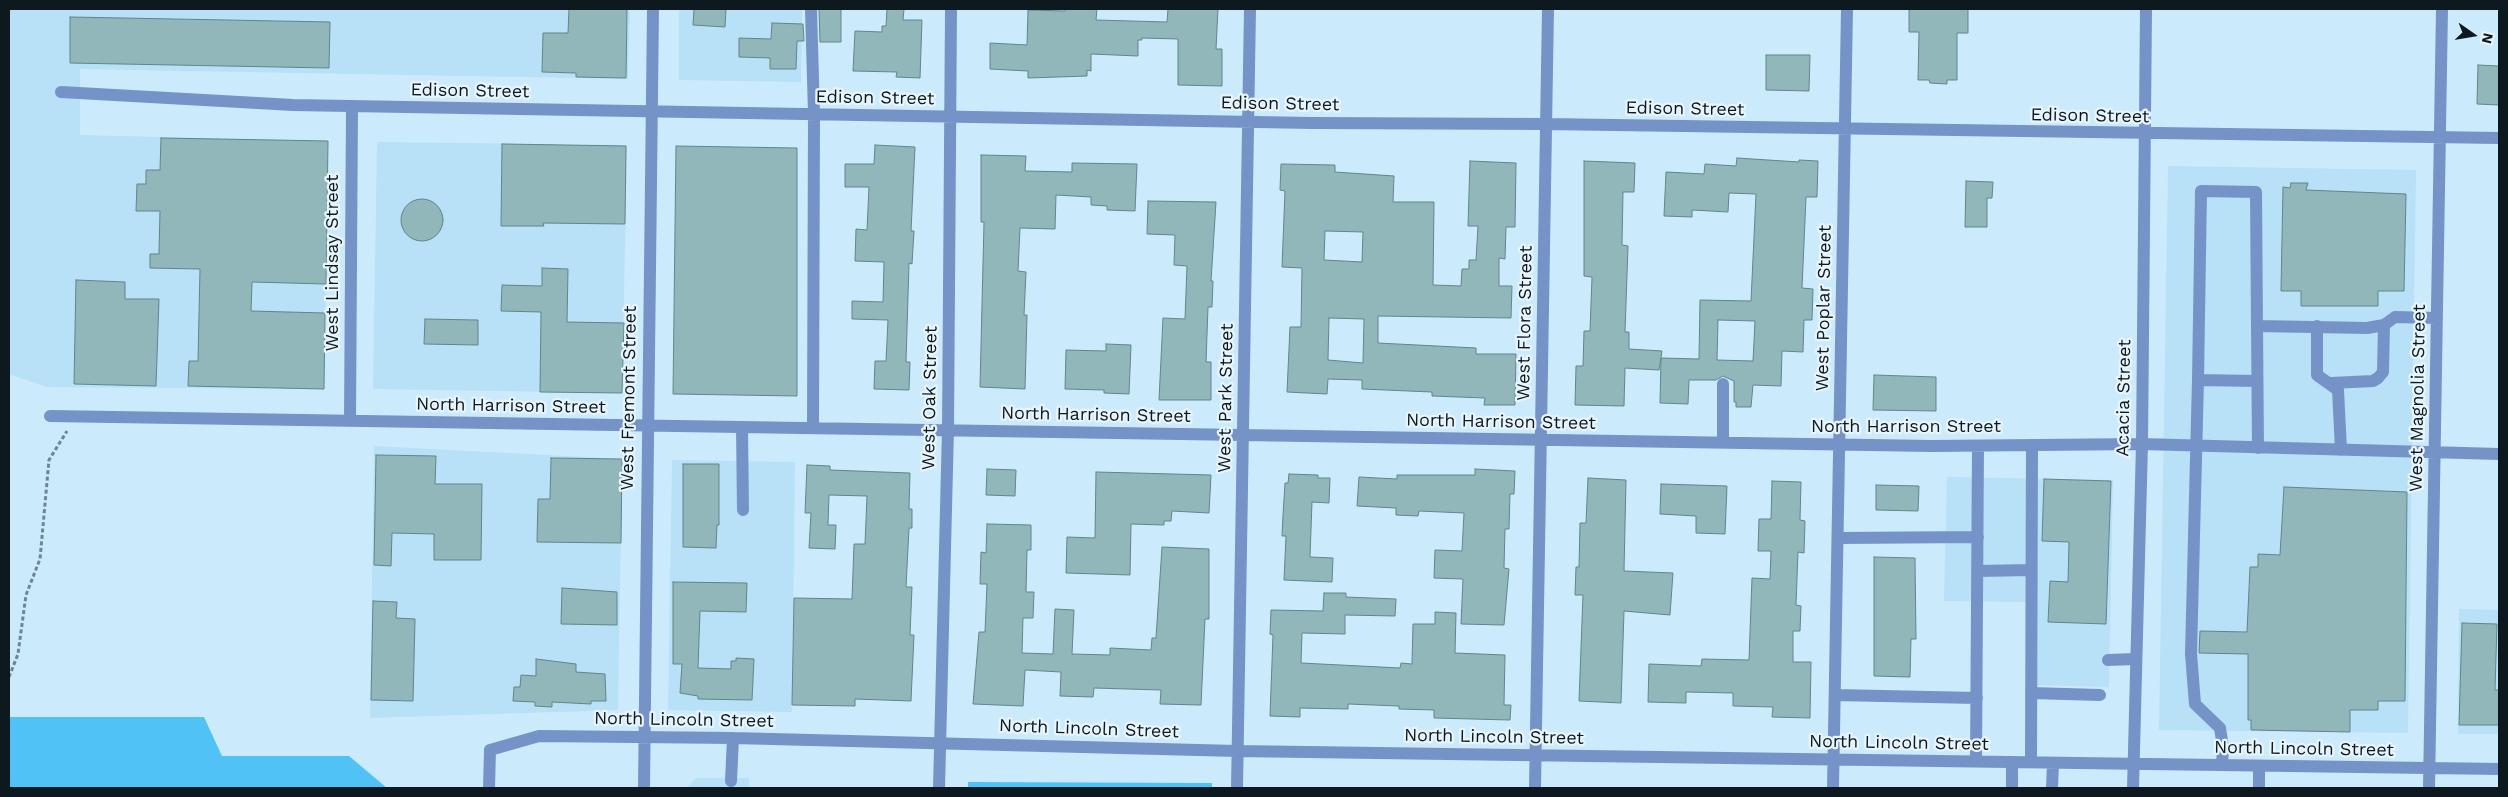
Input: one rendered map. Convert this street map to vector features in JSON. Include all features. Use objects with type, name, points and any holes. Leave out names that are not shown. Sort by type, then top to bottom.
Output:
[{"type":"street","name":"West Fremont Street","points":[[644,788],[646,426],[653,9]]},
{"type":"street","points":[[811,9],[814,114],[813,428]]},
{"type":"street","name":"West Oak Street","points":[[939,788],[948,430],[948,116],[951,9]]},
{"type":"street","name":"West Park Street","points":[[1237,788],[1250,9]]},
{"type":"street","name":"West Flora Street","points":[[1535,788],[1548,9]]},
{"type":"street","name":"West Poplar Street","points":[[1833,788],[1848,9]]},
{"type":"street","name":"Acacia Street","points":[[2133,788],[2142,444],[2146,9]]},
{"type":"street","name":"West Magnolia Street","points":[[2429,788],[2442,9]]},
{"type":"street","name":"Edison Street","points":[[61,92],[293,105],[651,112],[2499,138]]},
{"type":"street","name":"West Lindsay Street","points":[[350,420],[352,106]]},
{"type":"street","points":[[2222,765],[2223,747],[2220,728],[2195,704],[2191,654],[2201,191],[2256,192],[2258,448]]},
{"type":"street","points":[[2257,326],[2366,328],[2384,325],[2395,317],[2437,318]]},
{"type":"street","points":[[2331,383],[2373,381],[2378,378],[2383,372],[2384,325]]},
{"type":"street","points":[[2317,326],[2317,375],[2331,383],[2338,390],[2342,450]]},
{"type":"street","points":[[2198,380],[2257,381]]},
{"type":"street","points":[[1723,384],[1723,442]]},
{"type":"street","name":"North Harrison Street","points":[[50,416],[1978,446],[2142,444],[2435,453]]},
{"type":"street","points":[[742,427],[743,510]]},
{"type":"street","points":[[2031,762],[2032,445]]},
{"type":"street","points":[[1976,761],[1978,446]]},
{"type":"street","points":[[2435,453],[2499,454]]},
{"type":"street","points":[[1838,538],[1978,537]]},
{"type":"street","points":[[1978,571],[2031,570]]},
{"type":"street","points":[[2108,660],[2135,659]]},
{"type":"street","points":[[2031,693],[2100,695]]},
{"type":"street","points":[[1835,695],[1977,698]]},
{"type":"street","name":"North Lincoln Street","points":[[489,788],[490,750],[539,736],[733,738],[1237,751],[2499,769]]},
{"type":"street","points":[[732,781],[733,738]]},
{"type":"street","points":[[2012,762],[2012,788]]},
{"type":"street","points":[[2052,788],[2053,763]]},
{"type":"street","points":[[2259,766],[2259,788]]},
{"type":"path","points":[[9,677],[18,654],[26,595],[40,559],[49,460],[60,440],[79,417]]},
{"type":"shaded area","points":[[9,9],[630,9],[628,79],[80,69],[80,135],[328,141],[324,389],[47,387],[9,374]]},
{"type":"shaded area","points":[[679,9],[802,9],[801,82],[679,80]]},
{"type":"shaded area","points":[[377,142],[627,145],[622,393],[373,389]]},
{"type":"shaded area","points":[[2168,166],[2416,170],[2408,733],[2159,730]]},
{"type":"shaded area","points":[[374,446],[622,459],[618,710],[370,718]]},
{"type":"shaded area","points":[[672,460],[795,462],[792,712],[668,710]]},
{"type":"shaded area","points":[[1947,477],[2113,480],[2109,687],[2028,685],[2028,602],[1944,601]]},
{"type":"shaded area","points":[[2459,609],[2499,610],[2499,734],[2458,734]]},
{"type":"shaded area","points":[[9,717],[204,717],[222,756],[349,756],[387,788],[9,788]]},
{"type":"shaded area","points":[[696,778],[749,778],[749,788],[686,788]]},
{"type":"shaded area","points":[[968,782],[1212,783],[1212,788],[968,788]]},
{"type":"building","points":[[569,9],[627,9],[626,78],[576,77],[576,73],[542,72],[543,33],[568,33]]},
{"type":"building","points":[[694,9],[726,9],[725,27],[693,25]]},
{"type":"building","points":[[819,9],[841,9],[841,42],[820,42]]},
{"type":"building","points":[[887,9],[904,9],[903,20],[922,20],[920,78],[896,77],[897,72],[853,71],[855,31],[882,32],[882,26],[886,26]]},
{"type":"building","points":[[1066,9],[1097,9],[1096,20],[1167,22],[1168,9],[1218,9],[1216,49],[1222,49],[1222,86],[1178,85],[1178,39],[1142,38],[1142,40],[1138,40],[1138,56],[1091,54],[1091,71],[1087,70],[1087,76],[1028,78],[1028,71],[990,69],[990,43],[1027,45],[1028,10],[1065,11]]},
{"type":"building","points":[[1909,9],[1968,9],[1968,33],[1957,33],[1957,80],[1947,80],[1947,84],[1930,83],[1929,80],[1918,80],[1919,32],[1909,32]]},
{"type":"building","points":[[70,17],[330,22],[329,68],[70,63]]},
{"type":"building","points":[[772,23],[803,24],[804,41],[797,41],[796,69],[770,69],[770,58],[739,57],[739,38],[771,39]]},
{"type":"building","points":[[1766,55],[1810,55],[1809,91],[1766,90]]},
{"type":"building","points":[[2478,65],[2499,66],[2499,105],[2477,104]]},
{"type":"building","points":[[161,138],[328,141],[326,284],[252,282],[251,311],[325,313],[324,389],[188,386],[189,361],[198,361],[200,269],[150,268],[150,254],[159,254],[160,211],[136,211],[137,184],[146,184],[146,170],[160,170]]},
{"type":"building","points":[[502,144],[626,146],[625,224],[543,223],[544,226],[501,226]]},
{"type":"building","points":[[875,145],[915,147],[911,231],[914,231],[912,264],[909,263],[906,362],[910,362],[909,390],[874,389],[875,361],[886,361],[888,320],[852,319],[852,301],[883,302],[884,262],[855,261],[856,229],[867,230],[869,187],[845,187],[845,164],[874,164]]},
{"type":"building","points":[[676,146],[797,148],[797,396],[673,394]]},
{"type":"building","points":[[981,155],[1026,156],[1025,171],[1072,172],[1072,163],[1137,164],[1135,211],[1107,210],[1107,206],[1091,205],[1091,197],[1056,195],[1055,229],[1020,228],[1018,271],[1026,272],[1024,315],[1027,315],[1025,389],[980,387],[984,222],[981,222]]},
{"type":"building","points":[[1737,158],[1799,162],[1799,160],[1818,161],[1817,197],[1806,197],[1802,288],[1813,289],[1812,320],[1804,320],[1803,352],[1782,351],[1781,386],[1753,385],[1751,407],[1736,407],[1736,402],[1734,402],[1734,381],[1723,376],[1716,380],[1689,380],[1688,404],[1660,403],[1661,358],[1699,359],[1700,300],[1751,301],[1756,194],[1729,193],[1728,212],[1692,210],[1692,217],[1664,216],[1666,172],[1704,174],[1705,164],[1736,166]],"holes":[[[1718,320],[1755,321],[1753,361],[1717,360]]]},
{"type":"building","points":[[1470,161],[1516,163],[1515,227],[1506,227],[1505,259],[1499,258],[1499,286],[1512,286],[1511,318],[1378,316],[1378,343],[1476,348],[1476,354],[1516,354],[1515,405],[1484,405],[1485,398],[1432,396],[1432,392],[1362,389],[1362,380],[1328,379],[1327,394],[1287,392],[1290,327],[1301,327],[1302,268],[1282,267],[1285,191],[1280,190],[1281,164],[1335,165],[1335,172],[1394,176],[1393,202],[1434,202],[1433,285],[1461,286],[1462,269],[1469,269],[1469,260],[1476,260],[1478,226],[1468,226]],"holes":[[[1325,231],[1363,232],[1362,262],[1324,260]],[[1329,318],[1364,319],[1363,363],[1328,360]]]},
{"type":"building","points":[[1584,161],[1635,163],[1634,192],[1623,192],[1622,245],[1628,246],[1625,332],[1629,332],[1629,349],[1662,351],[1659,370],[1625,368],[1624,406],[1575,405],[1576,366],[1583,366],[1584,331],[1590,331],[1592,277],[1584,276]]},
{"type":"building","points":[[1966,181],[1993,182],[1992,198],[1987,198],[1987,227],[1965,227]]},
{"type":"building","points":[[2291,183],[2308,183],[2306,190],[2406,194],[2404,291],[2378,291],[2378,306],[2301,306],[2301,291],[2281,291],[2283,187],[2290,188]]},
{"type":"building","points":[[418,199],[426,199],[437,205],[443,220],[437,235],[426,241],[418,241],[407,235],[401,224],[401,216],[407,205]]},
{"type":"building","points":[[1148,201],[1216,202],[1211,281],[1213,281],[1212,307],[1208,307],[1206,362],[1211,362],[1211,400],[1159,400],[1163,318],[1185,319],[1187,266],[1174,265],[1175,235],[1147,234]]},
{"type":"building","points":[[542,268],[568,269],[567,322],[624,323],[622,393],[540,392],[541,312],[501,311],[502,285],[542,286]]},
{"type":"building","points":[[76,280],[125,282],[125,299],[159,299],[156,386],[74,384]]},
{"type":"building","points":[[425,319],[478,320],[478,345],[424,344]]},
{"type":"building","points":[[1106,344],[1131,345],[1129,394],[1104,393],[1104,390],[1065,389],[1066,350],[1106,351]]},
{"type":"building","points":[[1874,375],[1936,377],[1936,411],[1873,410]]},
{"type":"building","points":[[376,455],[436,456],[435,484],[482,484],[481,560],[434,560],[434,534],[392,533],[391,566],[374,565]]},
{"type":"building","points":[[551,458],[622,459],[621,543],[537,542],[538,499],[550,499]]},
{"type":"building","points":[[683,464],[719,464],[719,525],[717,525],[716,548],[683,547]]},
{"type":"building","points":[[807,465],[830,466],[830,470],[910,473],[909,509],[912,509],[912,528],[909,528],[906,587],[912,587],[910,635],[914,635],[911,701],[855,699],[855,706],[792,705],[794,598],[852,599],[854,544],[865,544],[867,496],[829,495],[828,525],[836,525],[835,549],[809,548],[811,513],[805,513]]},
{"type":"building","points":[[987,469],[1016,470],[1015,496],[986,495]]},
{"type":"building","points":[[1475,469],[1515,471],[1514,494],[1510,494],[1509,529],[1505,529],[1504,568],[1509,569],[1504,625],[1461,624],[1463,579],[1434,578],[1435,550],[1462,551],[1464,513],[1419,511],[1418,516],[1396,515],[1396,508],[1357,506],[1359,477],[1397,479],[1397,475],[1475,475]]},
{"type":"building","points":[[1096,472],[1211,475],[1209,513],[1172,511],[1171,521],[1164,521],[1164,525],[1131,524],[1130,575],[1066,573],[1067,537],[1095,538]]},
{"type":"building","points":[[1289,474],[1318,475],[1318,478],[1330,478],[1329,503],[1312,502],[1310,557],[1333,558],[1332,582],[1284,580],[1286,536],[1282,536],[1285,483],[1288,483]]},
{"type":"building","points":[[1588,478],[1626,480],[1624,571],[1673,573],[1670,615],[1624,611],[1621,703],[1579,701],[1583,595],[1575,595],[1576,567],[1579,567],[1580,523],[1586,523]]},
{"type":"building","points":[[2044,479],[2111,481],[2106,624],[2048,622],[2050,581],[2068,582],[2069,542],[2042,541]]},
{"type":"building","points":[[1772,481],[1801,482],[1800,520],[1805,521],[1804,553],[1798,552],[1796,605],[1801,606],[1800,631],[1793,631],[1793,662],[1811,662],[1810,718],[1772,717],[1773,707],[1733,706],[1733,693],[1686,692],[1686,703],[1648,702],[1649,664],[1701,666],[1702,659],[1749,660],[1752,578],[1770,579],[1771,551],[1758,551],[1759,519],[1771,519]]},
{"type":"building","points":[[1661,484],[1727,486],[1725,534],[1696,533],[1696,516],[1660,514]]},
{"type":"building","points":[[1876,485],[1919,486],[1918,511],[1876,510]]},
{"type":"building","points":[[2284,487],[2407,492],[2405,701],[2378,701],[2378,710],[2350,710],[2350,732],[2251,730],[2251,720],[2248,720],[2248,654],[2199,653],[2200,631],[2247,632],[2250,567],[2258,567],[2258,554],[2280,555]]},
{"type":"building","points":[[987,524],[1031,525],[1031,550],[1027,550],[1026,592],[1034,592],[1033,618],[1023,618],[1022,653],[1053,654],[1055,609],[1074,610],[1072,654],[1110,655],[1110,648],[1151,650],[1152,638],[1156,638],[1162,547],[1209,549],[1209,619],[1205,619],[1201,705],[1160,704],[1161,690],[1094,688],[1093,697],[1060,696],[1061,672],[1025,670],[1023,706],[973,704],[979,632],[985,632],[987,584],[980,584],[981,552],[986,553]]},
{"type":"building","points":[[1874,557],[1915,558],[1916,639],[1911,639],[1910,677],[1874,676]]},
{"type":"building","points":[[673,582],[747,583],[746,612],[700,611],[698,668],[731,669],[731,661],[736,661],[736,658],[754,659],[752,700],[698,699],[698,696],[680,693],[682,664],[673,664]]},
{"type":"building","points":[[562,588],[617,592],[617,625],[561,624]]},
{"type":"building","points":[[1324,593],[1346,593],[1346,597],[1396,599],[1395,616],[1345,615],[1345,634],[1302,633],[1301,663],[1400,668],[1401,663],[1412,664],[1413,624],[1435,624],[1435,612],[1456,613],[1455,653],[1505,655],[1504,705],[1511,705],[1510,720],[1434,718],[1434,710],[1399,709],[1399,706],[1348,704],[1348,709],[1300,708],[1300,717],[1270,716],[1273,635],[1270,634],[1271,610],[1323,611]]},
{"type":"building","points":[[373,601],[397,602],[396,618],[415,619],[413,701],[371,700]]},
{"type":"building","points":[[2462,623],[2497,624],[2495,690],[2499,690],[2499,725],[2459,725]]},
{"type":"building","points":[[536,659],[576,664],[576,672],[605,674],[606,701],[591,701],[591,704],[552,702],[552,707],[535,706],[535,702],[513,701],[514,687],[520,687],[521,675],[536,676]]}]
